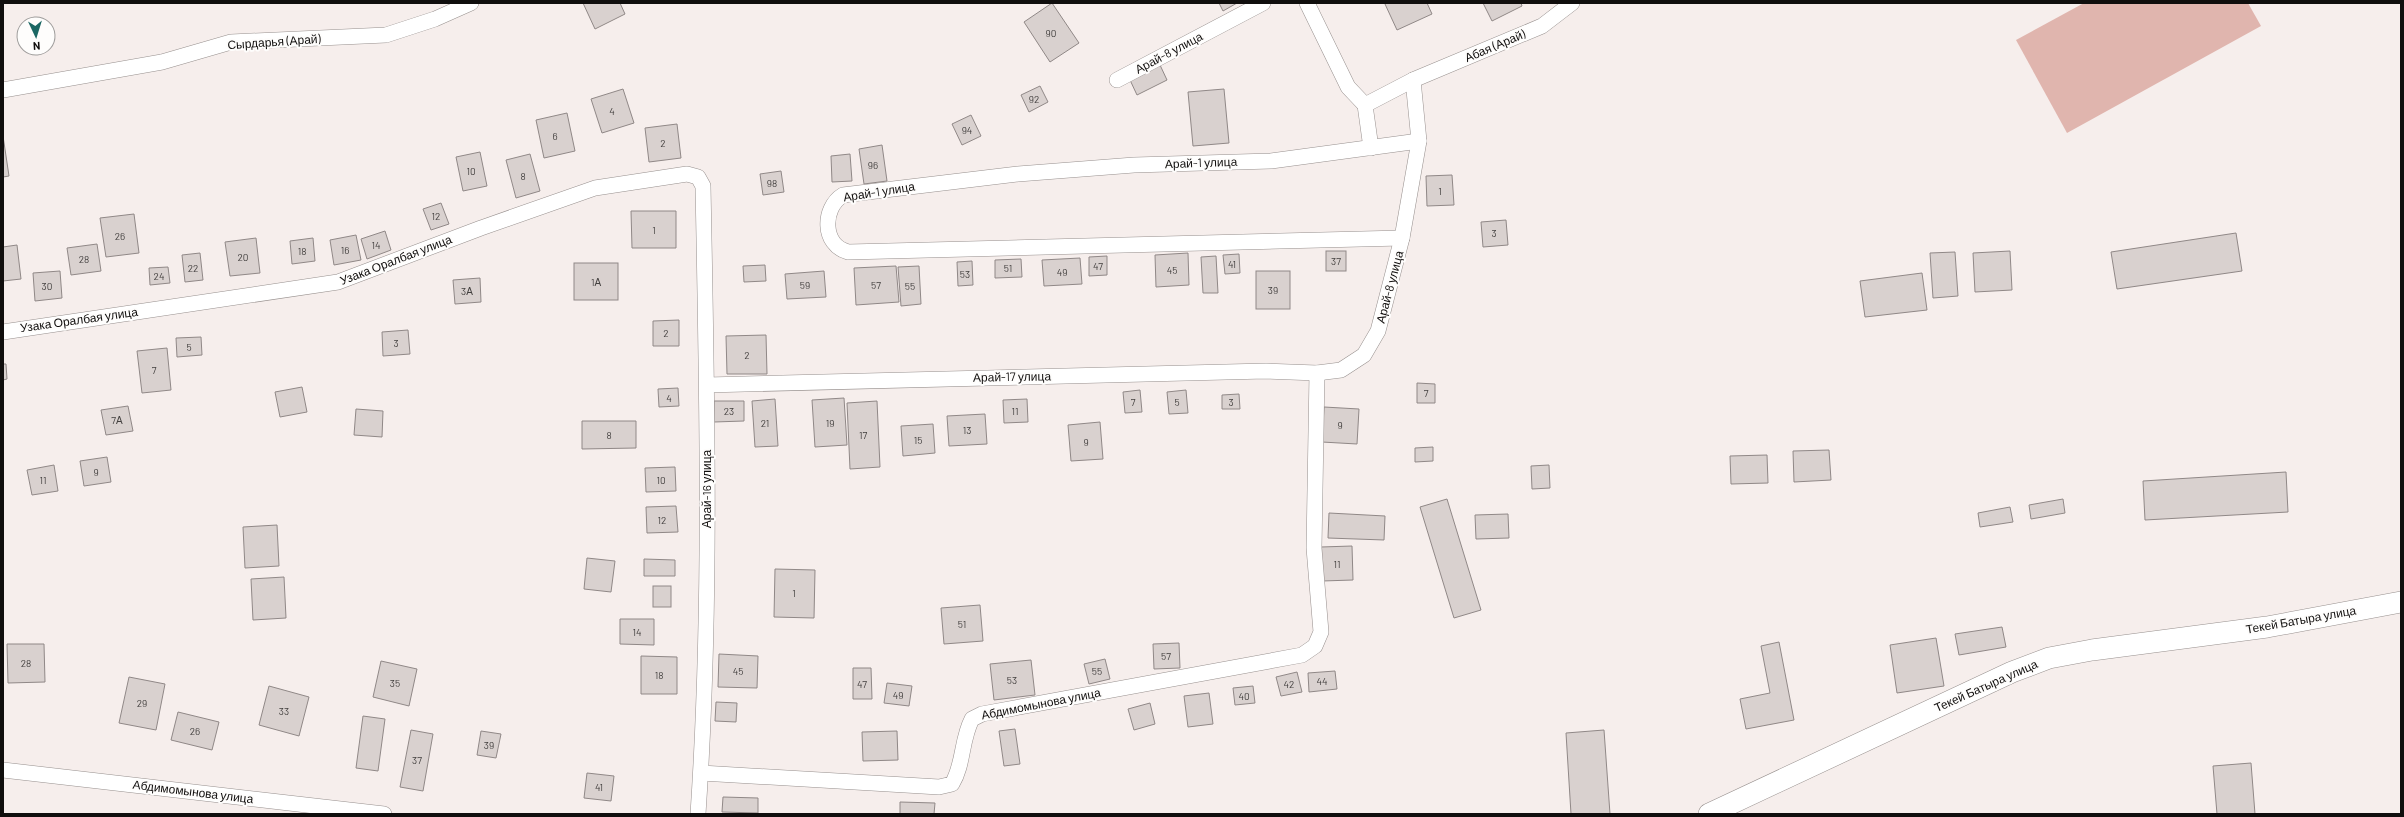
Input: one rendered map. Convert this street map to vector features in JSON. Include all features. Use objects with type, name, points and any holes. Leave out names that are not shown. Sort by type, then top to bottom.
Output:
[{"type":"street","name":"Сырдарья (Арай)","points":[[3,90],[162,62],[231,42],[386,35],[435,19],[471,3]]},
{"type":"street","name":"Арай-8 улица","points":[[1117,80],[1263,3]]},
{"type":"street","points":[[1307,3],[1348,87],[1365,105],[1371,148]]},
{"type":"street","name":"Абая (Арай)","points":[[1413,80],[1542,26],[1572,3]]},
{"type":"street","name":"Арай-8 улица","points":[[1317,373],[1340,370],[1364,355],[1378,332],[1402,238],[1419,141],[1413,80]]},
{"type":"street","points":[[1365,105],[1413,80]]},
{"type":"street","name":"Арай-1 улица","points":[[1402,238],[848,252],[840,250],[834,243],[827,220],[834,200],[843,195],[1026,173],[1134,165],[1271,161],[1419,141]]},
{"type":"street","name":"Узака Оралбая улица","points":[[3,332],[338,282],[481,228],[595,188],[687,174]]},
{"type":"street","name":"Арай-16 улица","points":[[687,174],[698,177],[703,186],[707,385],[707,633],[698,814]]},
{"type":"street","name":"Арай-17 улица","points":[[707,385],[1266,371],[1317,373]]},
{"type":"street","name":"Абдимомынова улица","points":[[701,773],[939,787],[952,784],[958,773],[966,729],[972,719],[982,714],[1302,655],[1315,646],[1321,632],[1314,548],[1317,373]]},
{"type":"street","name":"Текей Батыра улица","points":[[1709,814],[2012,672],[2049,658],[2092,650],[2267,627],[2401,602]]},
{"type":"street","name":"Абдимомынова улица","points":[[3,770],[384,814]]},
{"type":"shaded area","points":[[2084,3],[2248,3],[2261,26],[2067,133],[2016,40]]},
{"type":"building","points":[[583,3],[620,3],[625,14],[595,29]]},
{"type":"building","points":[[1052,3],[1079,43],[1050,62],[1024,22]]},
{"type":"building","points":[[1219,3],[1237,3],[1223,11]]},
{"type":"building","points":[[1427,3],[1432,14],[1397,30],[1385,4]]},
{"type":"building","points":[[1483,3],[1521,3],[1522,6],[1492,21]]},
{"type":"building","points":[[1160,65],[1167,80],[1137,95],[1130,80]]},
{"type":"building","points":[[1040,86],[1048,102],[1029,112],[1021,95]]},
{"type":"building","points":[[623,89],[634,123],[602,133],[591,99]]},
{"type":"building","points":[[1224,89],[1229,143],[1193,146],[1188,92]]},
{"type":"building","points":[[567,113],[575,151],[544,158],[536,120]]},
{"type":"building","points":[[971,115],[981,136],[962,145],[952,124]]},
{"type":"building","points":[[677,124],[681,158],[649,162],[645,128]]},
{"type":"building","points":[[3,136],[9,176],[3,177]]},
{"type":"building","points":[[882,145],[887,181],[864,184],[859,149]]},
{"type":"building","points":[[480,152],[487,186],[463,191],[456,157]]},
{"type":"building","points":[[530,154],[540,191],[516,198],[506,160]]},
{"type":"building","points":[[850,154],[852,181],[832,182],[831,156]]},
{"type":"building","points":[[781,171],[784,192],[763,195],[760,174]]},
{"type":"building","points":[[1452,175],[1454,205],[1427,206],[1426,176]]},
{"type":"building","points":[[441,203],[449,224],[431,230],[423,209]]},
{"type":"building","points":[[631,211],[676,211],[676,248],[632,248]]},
{"type":"building","points":[[134,214],[139,253],[106,257],[100,218]]},
{"type":"building","points":[[1506,220],[1508,245],[1483,247],[1481,222]]},
{"type":"building","points":[[385,231],[391,250],[367,259],[361,239]]},
{"type":"building","points":[[2236,233],[2242,271],[2117,289],[2111,252]]},
{"type":"building","points":[[356,235],[361,260],[334,265],[330,240]]},
{"type":"building","points":[[256,238],[260,273],[230,276],[225,242]]},
{"type":"building","points":[[313,238],[315,261],[292,264],[290,241]]},
{"type":"building","points":[[97,244],[101,271],[71,275],[67,248]]},
{"type":"building","points":[[17,245],[21,279],[3,281],[3,247]]},
{"type":"building","points":[[1326,251],[1346,251],[1346,271],[1326,271]]},
{"type":"building","points":[[2010,251],[2012,290],[1975,292],[1973,253]]},
{"type":"building","points":[[1955,252],[1958,296],[1933,298],[1930,253]]},
{"type":"building","points":[[200,253],[203,280],[185,282],[182,255]]},
{"type":"building","points":[[1188,253],[1189,285],[1156,287],[1155,255]]},
{"type":"building","points":[[1239,254],[1240,273],[1225,274],[1223,255]]},
{"type":"building","points":[[1107,256],[1107,275],[1089,276],[1089,257]]},
{"type":"building","points":[[1216,256],[1218,293],[1203,293],[1201,257]]},
{"type":"building","points":[[1080,258],[1082,284],[1044,286],[1042,260]]},
{"type":"building","points":[[1021,259],[1022,277],[995,278],[995,260]]},
{"type":"building","points":[[972,261],[973,285],[958,286],[957,262]]},
{"type":"building","points":[[574,263],[618,263],[618,300],[574,300]]},
{"type":"building","points":[[765,265],[766,281],[744,282],[743,266]]},
{"type":"building","points":[[896,266],[899,302],[856,305],[854,268]]},
{"type":"building","points":[[919,266],[921,304],[901,306],[898,267]]},
{"type":"building","points":[[168,267],[170,283],[150,285],[149,268]]},
{"type":"building","points":[[60,271],[62,298],[35,301],[33,273]]},
{"type":"building","points":[[824,271],[826,297],[787,299],[785,274]]},
{"type":"building","points":[[1256,271],[1290,271],[1290,309],[1256,309]]},
{"type":"building","points":[[1922,273],[1927,310],[1865,317],[1860,281]]},
{"type":"building","points":[[480,278],[481,302],[455,304],[453,280]]},
{"type":"building","points":[[679,320],[679,346],[653,346],[653,321]]},
{"type":"building","points":[[408,330],[410,354],[383,356],[382,332]]},
{"type":"building","points":[[766,335],[767,374],[727,374],[726,336]]},
{"type":"building","points":[[201,337],[202,355],[177,357],[176,338]]},
{"type":"building","points":[[167,348],[171,390],[142,393],[137,351]]},
{"type":"building","points":[[3,364],[6,364],[7,379],[3,380]]},
{"type":"building","points":[[1417,383],[1435,384],[1435,403],[1417,403]]},
{"type":"building","points":[[302,387],[307,412],[280,417],[275,392]]},
{"type":"building","points":[[678,388],[679,406],[659,407],[658,389]]},
{"type":"building","points":[[1140,390],[1142,412],[1125,413],[1123,392]]},
{"type":"building","points":[[1186,390],[1188,413],[1169,414],[1167,392]]},
{"type":"building","points":[[1239,394],[1240,409],[1222,409],[1222,395]]},
{"type":"building","points":[[844,398],[847,445],[815,447],[812,400]]},
{"type":"building","points":[[775,399],[778,446],[755,447],[752,401]]},
{"type":"building","points":[[1027,399],[1028,422],[1004,423],[1003,400]]},
{"type":"building","points":[[714,401],[744,401],[744,421],[714,422]]},
{"type":"building","points":[[877,401],[880,467],[850,469],[847,403]]},
{"type":"building","points":[[128,406],[133,431],[106,435],[101,410]]},
{"type":"building","points":[[1324,407],[1359,409],[1357,444],[1322,442]]},
{"type":"building","points":[[356,409],[383,411],[382,437],[354,435]]},
{"type":"building","points":[[985,414],[987,444],[949,446],[947,416]]},
{"type":"building","points":[[582,421],[636,421],[636,448],[582,449]]},
{"type":"building","points":[[1100,422],[1103,459],[1071,461],[1068,425]]},
{"type":"building","points":[[933,424],[935,453],[903,456],[901,426]]},
{"type":"building","points":[[1433,447],[1433,461],[1415,462],[1415,448]]},
{"type":"building","points":[[1829,450],[1831,480],[1794,482],[1793,451]]},
{"type":"building","points":[[1767,455],[1768,483],[1731,484],[1730,456]]},
{"type":"building","points":[[107,457],[111,482],[84,486],[80,461]]},
{"type":"building","points":[[54,465],[58,491],[32,495],[27,470]]},
{"type":"building","points":[[1549,465],[1550,488],[1532,489],[1531,466]]},
{"type":"building","points":[[675,467],[676,491],[646,492],[645,468]]},
{"type":"building","points":[[2286,472],[2288,512],[2145,520],[2143,481]]},
{"type":"building","points":[[1447,499],[1481,610],[1454,618],[1420,507]]},
{"type":"building","points":[[2063,499],[2065,513],[2031,519],[2029,505]]},
{"type":"building","points":[[676,506],[678,532],[647,533],[646,507]]},
{"type":"building","points":[[2010,507],[2013,522],[1980,527],[1978,513]]},
{"type":"building","points":[[1329,513],[1385,516],[1384,540],[1328,538]]},
{"type":"building","points":[[1508,514],[1509,538],[1476,539],[1475,515]]},
{"type":"building","points":[[277,525],[279,566],[245,568],[243,527]]},
{"type":"building","points":[[1352,546],[1353,580],[1322,581],[1321,547]]},
{"type":"building","points":[[587,558],[615,561],[611,592],[584,589]]},
{"type":"building","points":[[644,559],[675,560],[675,576],[644,576]]},
{"type":"building","points":[[775,569],[815,570],[814,618],[774,617]]},
{"type":"building","points":[[284,577],[286,618],[253,620],[251,579]]},
{"type":"building","points":[[653,586],[671,586],[671,607],[653,607]]},
{"type":"building","points":[[980,605],[983,641],[944,644],[941,608]]},
{"type":"building","points":[[620,619],[654,619],[654,645],[620,644]]},
{"type":"building","points":[[2002,627],[2006,647],[1959,655],[1955,634]]},
{"type":"building","points":[[1936,638],[1944,686],[1897,693],[1890,645]]},
{"type":"building","points":[[1779,642],[1794,720],[1746,729],[1740,699],[1770,693],[1761,646]]},
{"type":"building","points":[[1179,643],[1180,668],[1154,669],[1153,644]]},
{"type":"building","points":[[7,644],[44,644],[45,682],[8,683]]},
{"type":"building","points":[[719,654],[758,656],[757,688],[718,687]]},
{"type":"building","points":[[641,656],[677,657],[677,694],[641,694]]},
{"type":"building","points":[[1105,659],[1110,679],[1089,684],[1084,664]]},
{"type":"building","points":[[1031,660],[1035,695],[994,700],[990,664]]},
{"type":"building","points":[[381,661],[417,669],[409,706],[373,697]]},
{"type":"building","points":[[853,668],[871,668],[872,699],[853,699]]},
{"type":"building","points":[[1335,671],[1337,689],[1309,692],[1308,673]]},
{"type":"building","points":[[1297,672],[1302,692],[1281,696],[1276,677]]},
{"type":"building","points":[[129,677],[165,684],[156,730],[119,723]]},
{"type":"building","points":[[887,683],[912,686],[909,706],[884,703]]},
{"type":"building","points":[[269,686],[309,697],[299,736],[259,725]]},
{"type":"building","points":[[1253,686],[1255,703],[1235,705],[1233,688]]},
{"type":"building","points":[[1209,693],[1213,724],[1188,727],[1184,696]]},
{"type":"building","points":[[716,702],[737,703],[736,722],[715,721]]},
{"type":"building","points":[[1150,703],[1155,724],[1134,730],[1128,709]]},
{"type":"building","points":[[178,712],[219,722],[212,750],[171,740]]},
{"type":"building","points":[[363,716],[385,719],[378,771],[356,768]]},
{"type":"building","points":[[1015,729],[1020,764],[1004,766],[999,731]]},
{"type":"building","points":[[411,730],[433,734],[423,791],[400,787]]},
{"type":"building","points":[[1604,730],[1610,814],[1571,814],[1566,733]]},
{"type":"building","points":[[481,731],[501,734],[496,758],[477,755]]},
{"type":"building","points":[[897,731],[898,760],[863,761],[862,732]]},
{"type":"building","points":[[2251,763],[2255,814],[2217,814],[2213,766]]},
{"type":"building","points":[[587,773],[614,776],[611,801],[584,798]]},
{"type":"building","points":[[723,797],[758,798],[758,813],[722,812]]},
{"type":"building","points":[[900,802],[935,803],[934,814],[900,814]]}]
